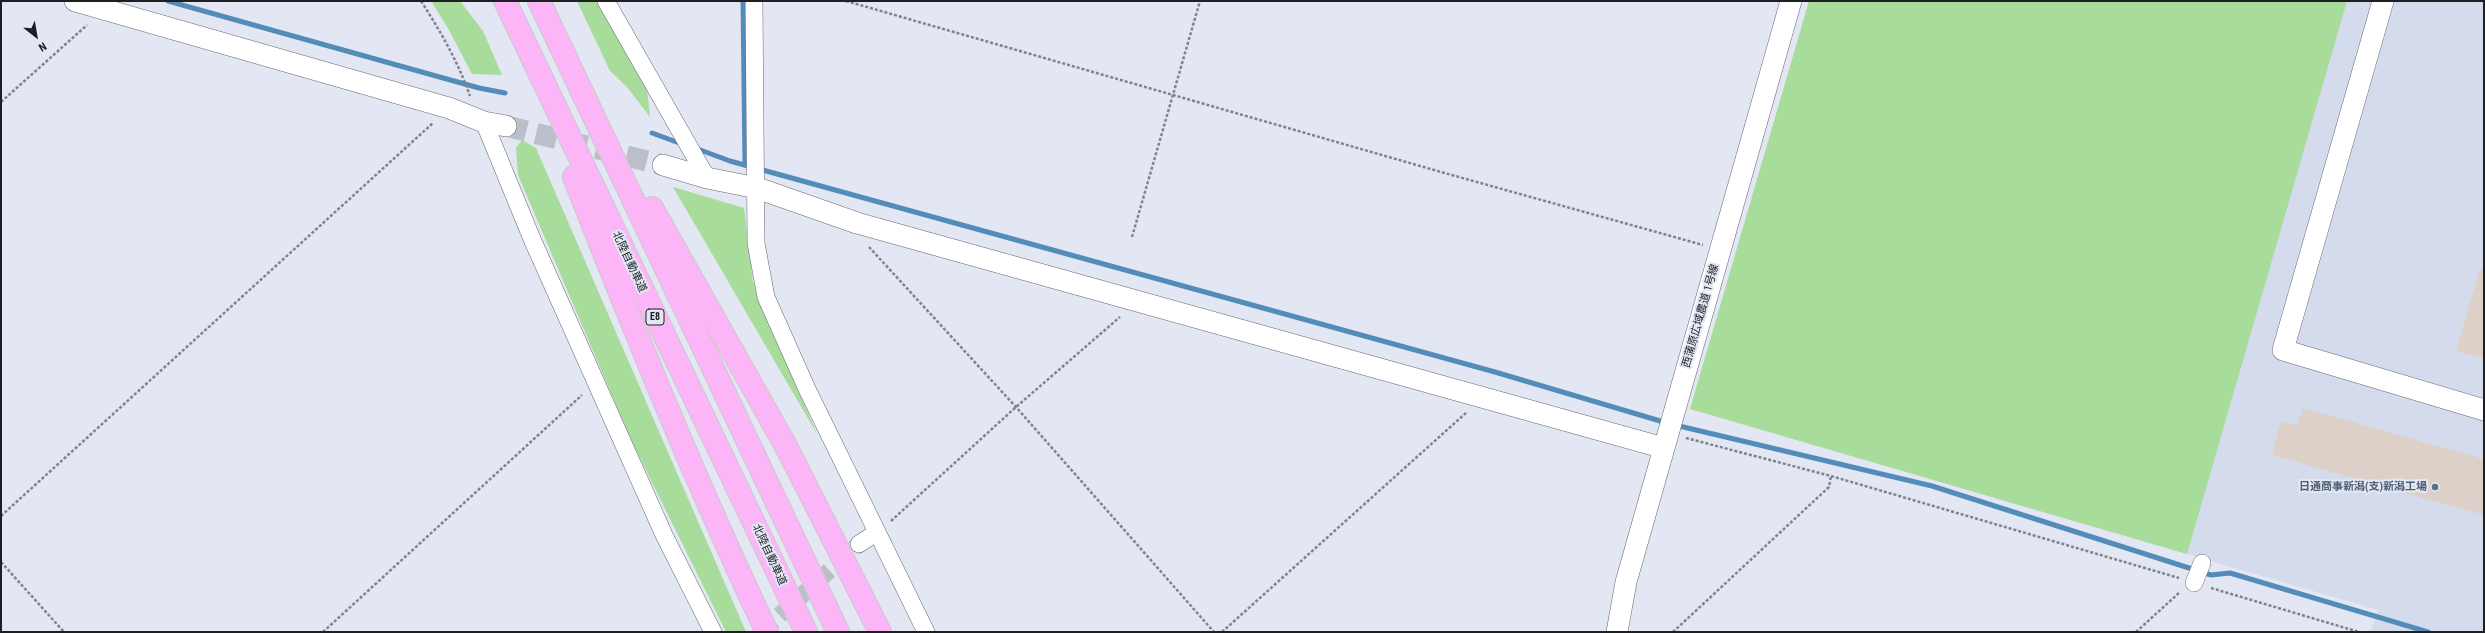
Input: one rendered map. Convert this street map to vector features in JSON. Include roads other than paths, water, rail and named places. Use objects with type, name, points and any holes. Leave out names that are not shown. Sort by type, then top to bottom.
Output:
[{"type":"highway","points":[[496,1],[563,150],[684,448],[767,632]]},
{"type":"highway","name":"北陸自動車道","points":[[505,1],[806,632]]},
{"type":"highway","points":[[539,1],[838,632]]},
{"type":"highway","points":[[565,56],[787,448],[880,632]]},
{"type":"street","points":[[75,1],[449,108],[484,122],[506,126]]},
{"type":"street","points":[[606,1],[707,178]]},
{"type":"street","points":[[754,1],[757,188],[756,243],[766,297],[807,389],[926,632]]},
{"type":"street","name":"西蒲原広域農道 1号線","points":[[1617,632],[1626,582],[1791,1]]},
{"type":"street","points":[[2383,1],[2283,350],[2484,410]]},
{"type":"street","points":[[484,122],[532,239],[664,535],[712,632]]},
{"type":"street","points":[[662,165],[707,178],[757,188],[857,223],[1664,448]]},
{"type":"street","points":[[859,544],[878,532]]},
{"type":"waterway","points":[[168,1],[479,88],[505,93]]},
{"type":"waterway","points":[[743,1],[745,165]]},
{"type":"waterway","points":[[652,133],[682,144]]},
{"type":"waterway","points":[[695,148],[730,161],[1495,372],[1667,423]]},
{"type":"waterway","points":[[1675,425],[1932,486],[2211,575],[2230,573],[2428,632]]},
{"type":"tunnel","points":[[506,126],[663,165]]},
{"type":"tunnel","points":[[761,632],[859,544]]},
{"type":"place","name":"日通商事新潟(支)新潟工場","points":[[2435,487]]}]
